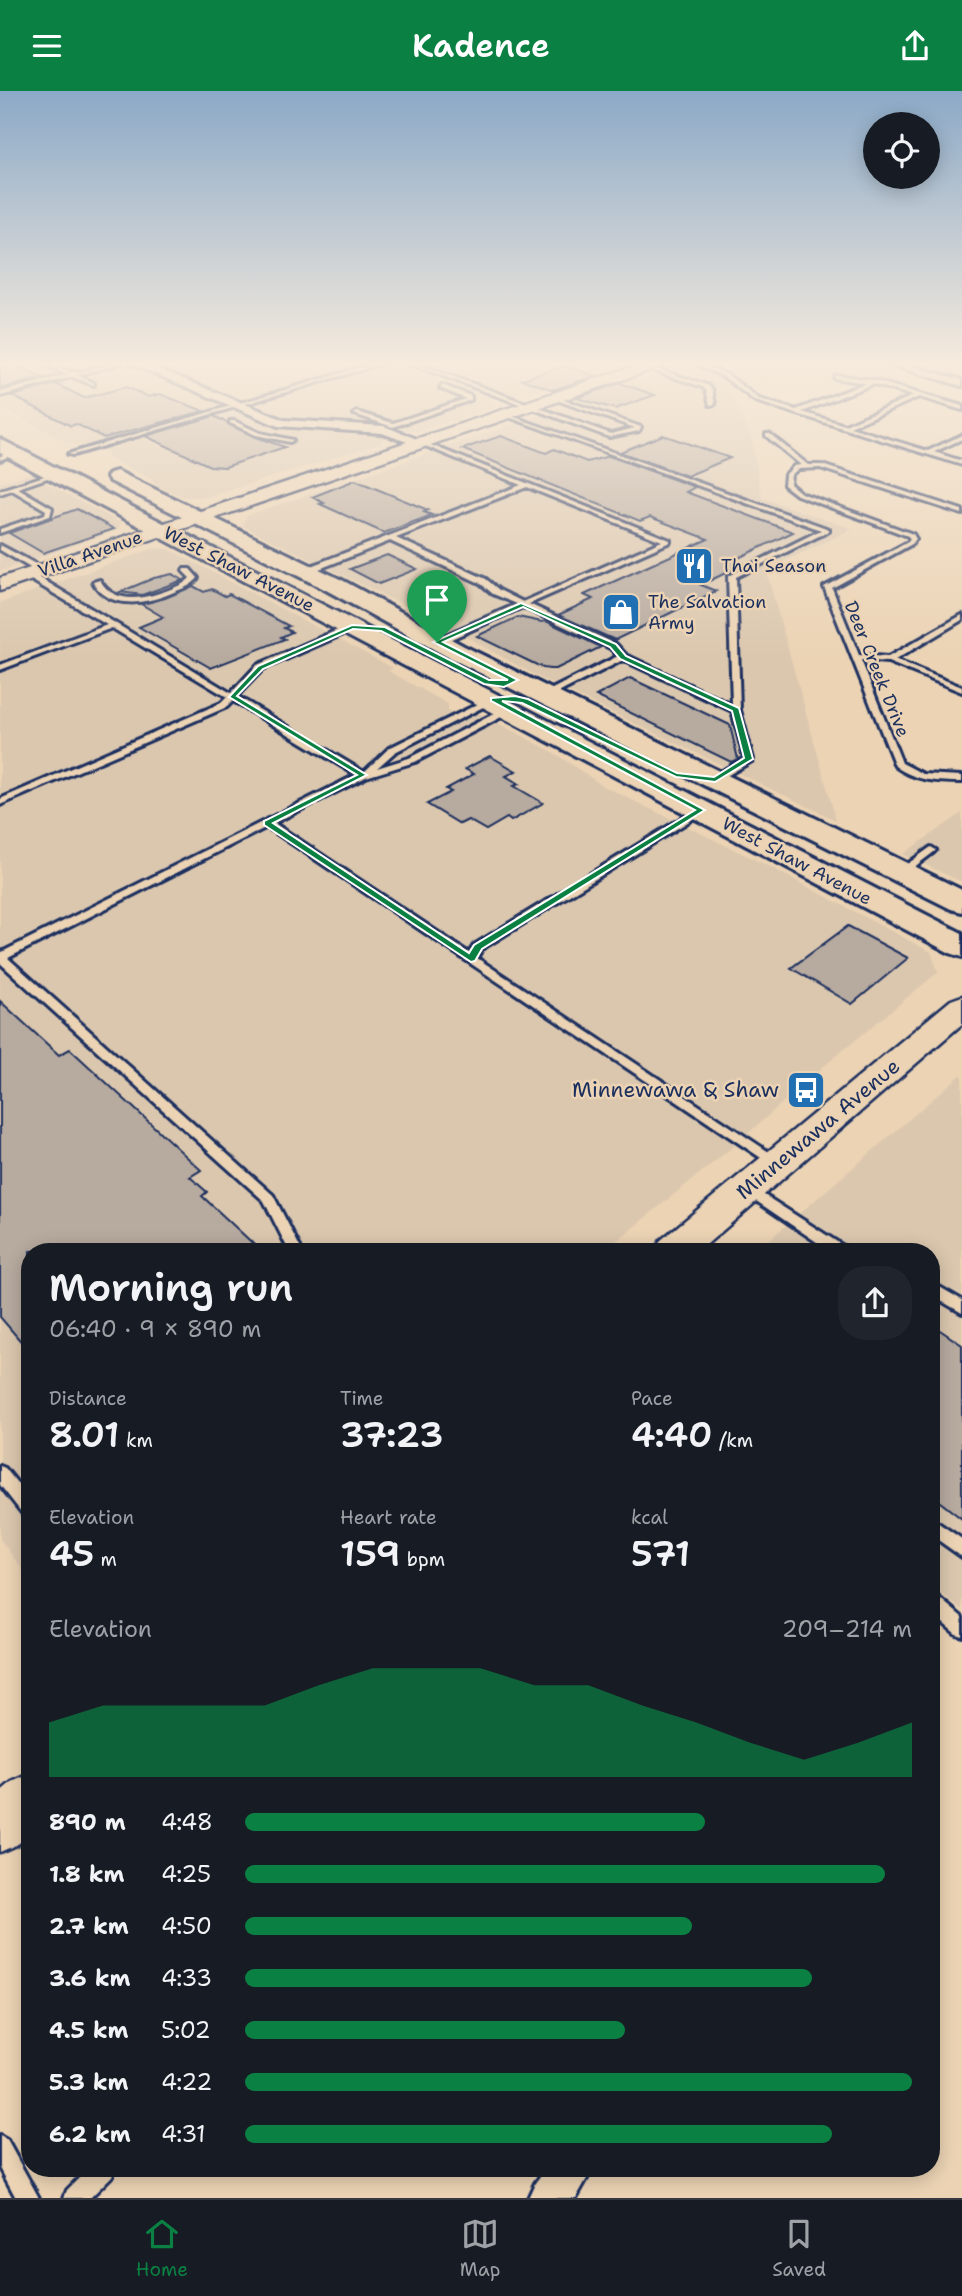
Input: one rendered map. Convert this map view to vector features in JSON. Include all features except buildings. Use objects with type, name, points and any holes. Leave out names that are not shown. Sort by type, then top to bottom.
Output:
[{"type":"main road","name":"West Shaw Avenue","points":[[36,461],[162,530],[502,704],[962,946]]},
{"type":"main road","name":"West Shaw Avenue","points":[[84,461],[306,571],[437,642],[962,902]]},
{"type":"main road","name":"Villa Avenue","points":[[0,585],[367,461]]},
{"type":"main road","points":[[352,627],[382,629],[487,683],[504,684],[514,680]]},
{"type":"main road","points":[[502,704],[515,698],[525,701],[676,775],[715,779]]},
{"type":"main road","name":"Minnewawa Avenue","points":[[683,1243],[962,1007]]},
{"type":"main road","points":[[0,1826],[21,1808]]},
{"type":"street","points":[[550,2198],[565,2177]]},
{"type":"lane","points":[[437,642],[668,541],[467,461]]},
{"type":"lane","points":[[636,461],[827,530],[732,576],[736,710],[749,759],[715,779]]},
{"type":"lane","points":[[800,461],[805,465],[831,469],[962,512]]},
{"type":"lane","name":"Deer Creek Drive","points":[[805,465],[789,470],[787,485],[791,490],[911,535],[913,539],[828,587],[898,764],[909,774],[934,780],[962,779]]},
{"type":"lane","points":[[0,492],[56,474]]},
{"type":"lane","points":[[306,571],[527,485]]},
{"type":"lane","points":[[0,531],[48,515],[50,509],[13,488]]},
{"type":"lane","points":[[390,538],[483,581],[496,591],[613,646],[623,657],[736,710]]},
{"type":"lane","points":[[0,547],[113,625],[363,775]]},
{"type":"lane","points":[[97,582],[99,588],[123,602],[140,602],[189,584],[194,578],[187,571]]},
{"type":"lane","points":[[889,660],[962,617]]},
{"type":"lane","points":[[0,668],[113,625]]},
{"type":"lane","points":[[0,802],[224,705],[260,667],[352,627]]},
{"type":"lane","points":[[545,696],[623,657]]},
{"type":"lane","points":[[857,657],[889,660],[962,690]]},
{"type":"lane","points":[[363,775],[392,750],[502,704]]},
{"type":"lane","points":[[291,1243],[269,1198],[0,957],[363,775],[412,759],[502,704]]},
{"type":"lane","points":[[471,959],[478,947],[701,810]]},
{"type":"lane","points":[[267,823],[777,1163]]},
{"type":"lane","points":[[902,872],[931,850]]},
{"type":"lane","points":[[747,1189],[828,1243]]},
{"type":"lane","points":[[940,1294],[962,1307]]},
{"type":"lane","points":[[0,1473],[21,1500]]},
{"type":"lane","points":[[940,1532],[962,1549]]},
{"type":"lane","points":[[940,1610],[962,1628]]},
{"type":"lane","points":[[0,2147],[28,2198]]},
{"type":"lane","points":[[75,2198],[95,2177]]},
{"type":"shaded area","points":[[116,461],[322,461],[207,497],[184,497],[155,485],[151,479]]},
{"type":"shaded area","points":[[405,461],[756,461],[762,498],[852,529],[766,570],[836,820],[542,679],[448,627],[243,526],[246,516]]},
{"type":"shaded area","points":[[29,474],[121,523],[118,530],[0,571],[0,483]]},
{"type":"shaded area","points":[[155,548],[169,549],[393,668],[388,671],[448,704],[448,711],[453,714],[467,707],[551,751],[603,786],[768,866],[931,952],[938,972],[818,1071],[735,1145],[614,1243],[21,1243],[21,1568],[0,1539],[0,603]]},
{"type":"shaded area","points":[[962,813],[962,882],[903,854],[954,819]]},
{"type":"shaded area","points":[[962,1074],[962,1610],[940,1592],[940,1243],[765,1243]]},
{"type":"place","name":"Thai Season","points":[[694,566]]},
{"type":"place","name":"The Salvation Army","points":[[621,612]]},
{"type":"place","name":"Minnewawa & Shaw","points":[[806,1090]]},
{"type":"route","points":[[523,604],[613,646],[623,657],[736,710],[749,759],[715,779],[676,775],[525,701],[515,698],[493,699],[701,810],[478,947],[471,959],[267,823],[363,775],[232,697],[260,667],[352,627],[382,629],[487,683],[504,684],[514,680],[437,642],[523,604]]}]
